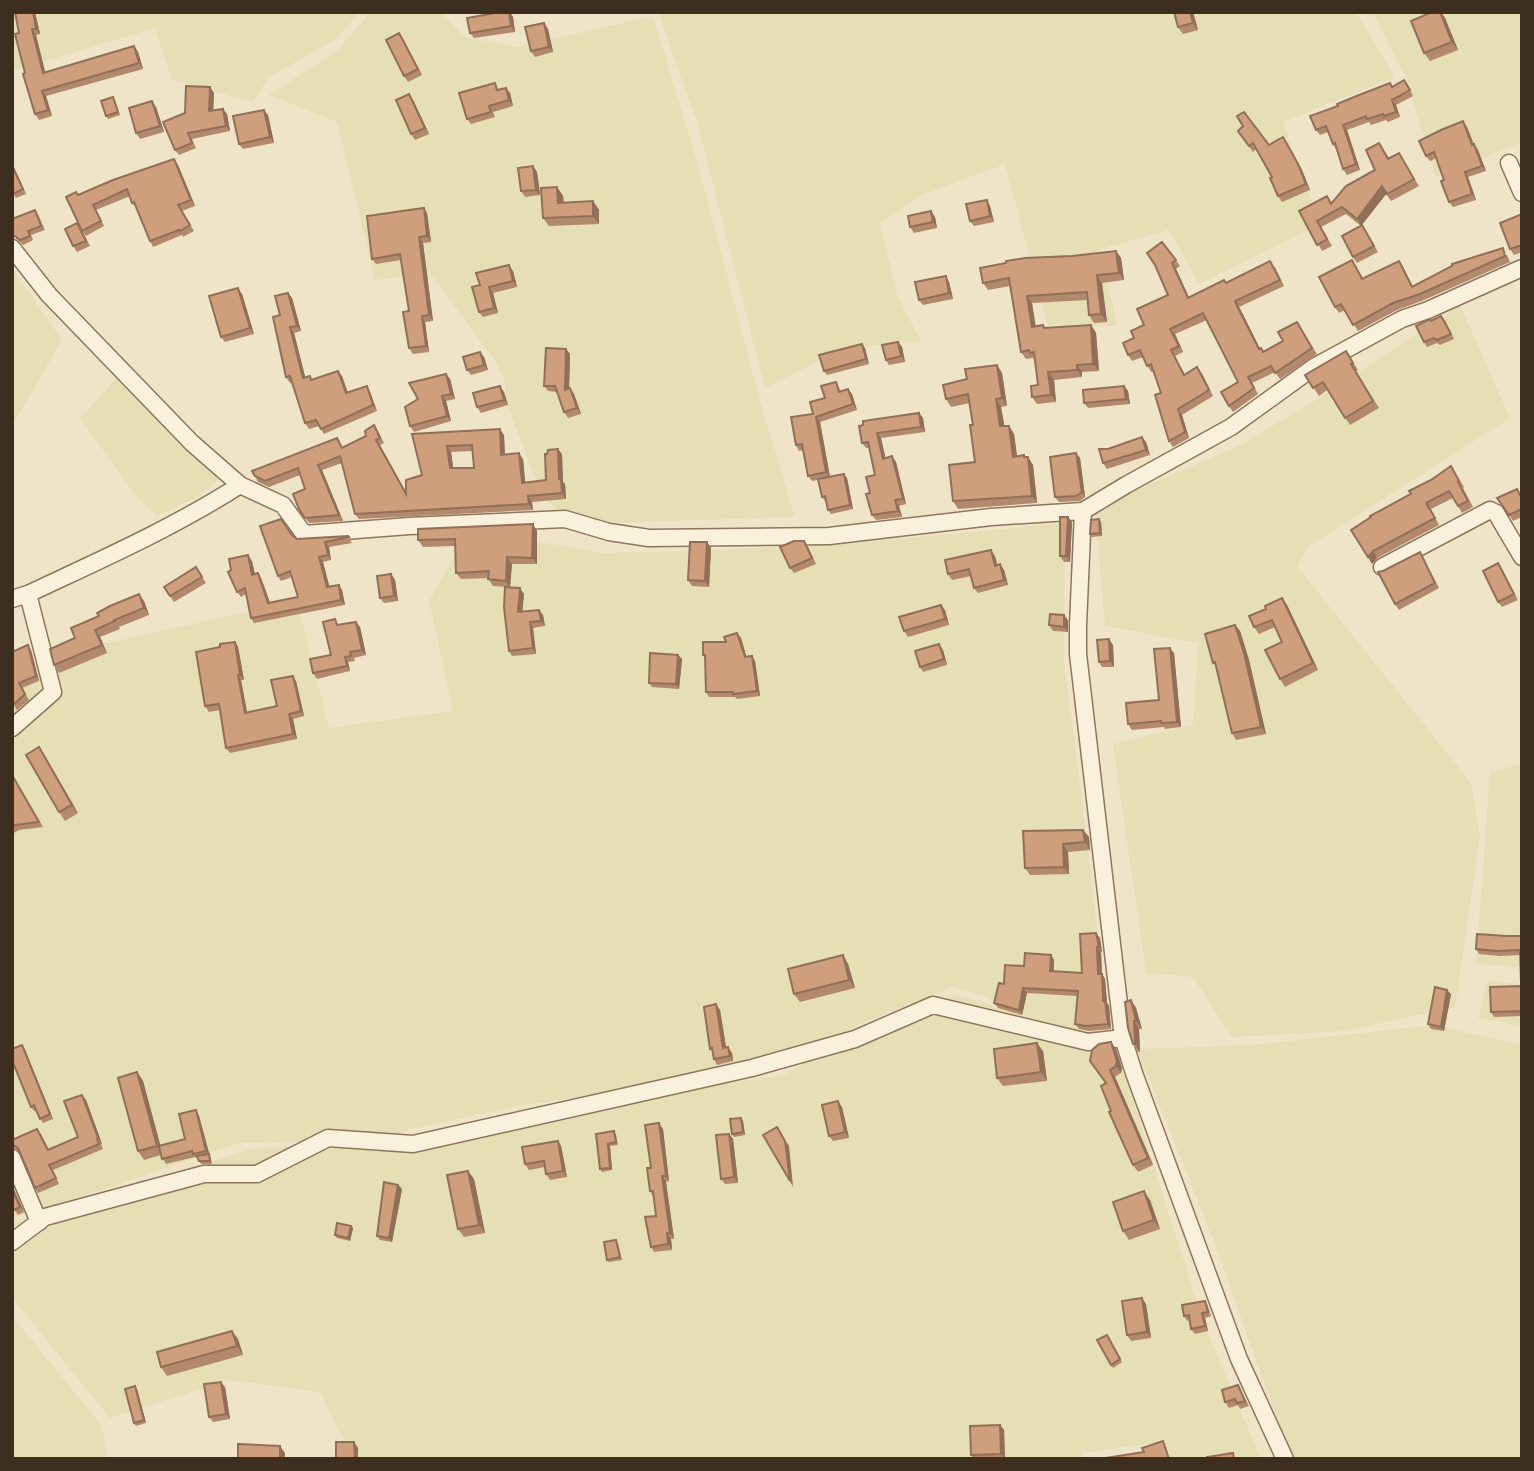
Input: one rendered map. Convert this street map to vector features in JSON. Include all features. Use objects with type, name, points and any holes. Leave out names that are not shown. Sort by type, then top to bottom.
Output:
[{"type":"street","points":[[1509,163],[1522,193]]},
{"type":"street","points":[[12,248],[48,295],[192,443],[240,485],[284,505],[304,534],[565,519],[609,532],[649,538],[829,537],[991,517],[1083,511],[1231,427],[1314,367],[1402,319],[1522,268]]},
{"type":"street","points":[[12,728],[53,692],[20,596],[147,538],[240,485]]},
{"type":"street","points":[[1382,568],[1490,510],[1496,513],[1522,557]]},
{"type":"street","points":[[1083,511],[1077,625],[1079,654],[1123,1038],[1229,1334],[1285,1459]]},
{"type":"street","points":[[12,1242],[45,1217],[204,1174],[257,1174],[328,1138],[413,1144],[752,1068],[855,1039],[933,1005],[1088,1042],[1123,1038]]},
{"type":"street","points":[[12,1158],[39,1223]]},
{"type":"shaded area","points":[[12,12],[360,12],[336,39],[268,78],[253,102],[172,80],[155,28],[12,71]]},
{"type":"shaded area","points":[[370,12],[441,12],[465,37],[518,47],[653,16],[700,172],[761,405],[795,517],[576,524],[542,497],[508,407],[504,378],[493,358],[430,273],[375,280],[337,122],[269,95],[337,51]]},
{"type":"shaded area","points":[[658,12],[1356,12],[1395,77],[1283,122],[1320,224],[1199,284],[1169,230],[1101,249],[1117,326],[1048,325],[1005,164],[922,195],[880,223],[898,298],[921,341],[844,348],[765,388],[697,122]]},
{"type":"shaded area","points":[[1373,12],[1522,12],[1522,142],[1436,177],[1406,78]]},
{"type":"shaded area","points":[[12,269],[62,340],[12,426]]},
{"type":"shaded area","points":[[1460,305],[1510,418],[1308,547],[1297,566],[1471,783],[1480,838],[1455,1007],[1345,1031],[1232,1037],[1193,977],[1146,973],[1113,744],[1193,725],[1198,643],[1105,626],[1095,508],[1241,445],[1329,392]]},
{"type":"shaded area","points":[[119,376],[215,466],[217,480],[203,494],[157,516],[136,496],[80,418]]},
{"type":"shaded area","points":[[1065,523],[1064,659],[1109,1035],[1115,1043],[1202,1319],[1261,1459],[1155,1459],[1153,1443],[1082,1453],[1082,1459],[353,1459],[320,1392],[229,1380],[110,1418],[12,1298],[12,1224],[251,1149],[372,1140],[238,1143],[12,1218],[12,697],[45,657],[242,613],[300,614],[329,728],[453,711],[429,601],[458,551],[523,539],[604,553],[867,542]],"holes":[[[953,987],[984,996],[1015,1012],[956,995],[844,1038],[784,1075],[533,1111],[395,1139],[402,1131],[518,1106],[773,1067],[865,1022]]]},
{"type":"shaded area","points":[[1522,764],[1522,967],[1476,964],[1490,772]]},
{"type":"shaded area","points":[[1488,981],[1522,984],[1522,1026],[1478,1018]]},
{"type":"shaded area","points":[[1433,1025],[1522,1045],[1522,1459],[1291,1459],[1215,1244],[1137,1049],[1254,1045]]},
{"type":"shaded area","points":[[12,1316],[102,1426],[107,1459],[12,1459]]},
{"type":"building","points":[[15,12],[33,12],[36,29],[32,29],[43,73],[134,46],[139,63],[42,91],[48,110],[35,114],[15,34],[19,33]]},
{"type":"building","points":[[509,12],[511,26],[470,33],[467,18]]},
{"type":"building","points":[[1174,12],[1190,12],[1193,23],[1178,27]]},
{"type":"building","points":[[1432,12],[1440,12],[1452,42],[1424,53],[1411,21]]},
{"type":"building","points":[[544,23],[549,47],[531,51],[525,27]]},
{"type":"building","points":[[399,33],[418,69],[404,76],[386,40]]},
{"type":"building","points":[[1404,80],[1410,90],[1392,100],[1396,112],[1367,119],[1366,116],[1343,125],[1356,164],[1343,169],[1335,143],[1333,144],[1326,126],[1316,130],[1310,116],[1390,83],[1392,87]]},
{"type":"building","points":[[495,83],[497,90],[506,88],[509,100],[489,106],[491,112],[467,119],[459,93]]},
{"type":"building","points":[[186,86],[210,87],[209,111],[223,109],[226,126],[188,133],[192,143],[175,150],[163,122],[185,113]]},
{"type":"building","points":[[409,94],[425,128],[411,134],[396,100]]},
{"type":"building","points":[[113,97],[118,112],[106,116],[101,101]]},
{"type":"building","points":[[152,101],[160,126],[136,133],[129,108]]},
{"type":"building","points":[[264,110],[270,137],[239,144],[233,116]]},
{"type":"building","points":[[1244,112],[1269,145],[1283,137],[1306,184],[1278,196],[1270,178],[1272,177],[1253,143],[1249,146],[1238,131],[1243,126],[1237,116]]},
{"type":"building","points":[[1463,121],[1482,166],[1465,172],[1472,194],[1449,202],[1434,152],[1426,156],[1419,141]]},
{"type":"building","points":[[1379,143],[1388,159],[1399,153],[1414,179],[1387,194],[1382,186],[1357,219],[1342,207],[1317,221],[1327,239],[1317,245],[1299,211],[1327,196],[1331,204],[1346,186],[1375,170],[1366,150]]},
{"type":"building","points":[[174,159],[191,200],[178,205],[190,225],[150,241],[127,189],[93,205],[101,221],[82,231],[66,197]]},
{"type":"building","points":[[12,166],[23,189],[13,194],[12,192]]},
{"type":"building","points":[[533,166],[536,190],[521,191],[518,168]]},
{"type":"building","points":[[557,187],[558,203],[593,201],[593,216],[543,218],[541,188]]},
{"type":"building","points":[[987,200],[990,216],[970,221],[966,204]]},
{"type":"building","points":[[424,208],[427,236],[419,237],[429,315],[422,316],[426,346],[409,348],[403,312],[409,311],[400,254],[372,259],[367,216]]},
{"type":"building","points":[[35,210],[41,226],[28,231],[30,236],[20,240],[12,234],[12,219]]},
{"type":"building","points":[[931,211],[933,222],[910,227],[908,216]]},
{"type":"building","points":[[1522,214],[1522,245],[1510,249],[1500,223]]},
{"type":"building","points":[[77,223],[86,241],[73,246],[65,229]]},
{"type":"building","points":[[1362,225],[1374,246],[1353,257],[1342,236]]},
{"type":"building","points":[[1162,242],[1176,260],[1172,263],[1188,298],[1270,261],[1280,280],[1235,301],[1238,308],[1263,352],[1283,341],[1278,332],[1297,322],[1312,348],[1275,373],[1271,366],[1248,377],[1254,388],[1229,406],[1221,392],[1238,382],[1203,313],[1170,329],[1179,346],[1171,350],[1184,375],[1197,367],[1209,390],[1178,409],[1185,432],[1169,441],[1155,395],[1161,393],[1151,364],[1147,366],[1140,350],[1128,355],[1123,343],[1134,338],[1131,331],[1144,325],[1137,309],[1168,295],[1147,253]]},
{"type":"building","points":[[1503,248],[1505,256],[1420,294],[1393,303],[1353,325],[1341,304],[1335,307],[1319,277],[1352,260],[1362,279],[1399,261],[1412,287],[1452,264]]},
{"type":"building","points":[[1116,251],[1119,273],[1097,275],[1101,314],[1089,315],[1087,292],[1027,296],[1032,327],[1091,325],[1093,364],[1077,365],[1077,370],[1048,372],[1051,395],[1032,397],[1031,386],[1038,385],[1034,352],[1021,352],[1009,278],[983,283],[980,268],[1025,258]]},
{"type":"building","points":[[509,265],[513,281],[489,287],[494,308],[479,312],[472,287],[480,285],[476,273]]},
{"type":"building","points":[[946,276],[949,293],[919,300],[915,282]]},
{"type":"building","points":[[238,288],[250,328],[221,337],[209,296]]},
{"type":"building","points":[[288,293],[297,326],[290,327],[303,378],[310,376],[311,380],[338,371],[346,393],[367,386],[373,405],[321,429],[316,420],[305,423],[290,376],[286,377],[273,317],[280,315],[275,296]]},
{"type":"building","points":[[1441,316],[1451,334],[1424,342],[1416,326]]},
{"type":"building","points":[[898,342],[901,356],[886,360],[882,345]]},
{"type":"building","points":[[862,344],[866,359],[824,371],[819,355]]},
{"type":"building","points":[[546,348],[566,349],[565,390],[570,388],[577,408],[564,412],[555,386],[544,386]]},
{"type":"building","points":[[1346,351],[1373,401],[1345,418],[1323,382],[1313,388],[1305,375]]},
{"type":"building","points":[[480,352],[484,365],[467,370],[463,357]]},
{"type":"building","points":[[997,365],[1002,398],[996,399],[1000,426],[1009,426],[1013,457],[1028,457],[1032,496],[953,501],[949,465],[975,462],[970,425],[973,425],[968,394],[946,399],[943,385],[967,379],[965,369]]},
{"type":"building","points":[[446,374],[451,394],[442,396],[447,416],[410,426],[405,407],[418,399],[409,383]]},
{"type":"building","points":[[836,382],[839,392],[848,389],[853,404],[816,417],[826,472],[808,476],[802,444],[796,445],[791,417],[813,414],[810,402],[825,398],[821,386]]},
{"type":"building","points":[[500,386],[504,400],[477,407],[473,393]]},
{"type":"building","points":[[1124,386],[1126,399],[1084,403],[1083,390]]},
{"type":"building","points":[[919,413],[921,427],[877,433],[883,459],[892,456],[903,499],[895,500],[898,511],[872,515],[866,494],[870,493],[866,477],[875,475],[868,442],[862,443],[859,426],[863,425],[863,421]]},
{"type":"building","points":[[374,425],[380,438],[376,440],[406,494],[406,480],[422,475],[412,434],[500,429],[501,455],[519,453],[522,483],[546,480],[545,454],[548,450],[558,449],[562,493],[528,496],[529,504],[355,514],[340,456],[318,465],[339,515],[305,518],[293,494],[305,489],[298,468],[265,481],[255,476],[252,471],[337,438],[342,448],[366,436],[365,431]],"holes":[[[472,445],[474,468],[450,468],[447,446]]]},
{"type":"building","points":[[1142,437],[1146,450],[1103,463],[1099,449],[1108,449]]},
{"type":"building","points":[[1076,453],[1082,492],[1076,496],[1055,497],[1050,457]]},
{"type":"building","points":[[1451,466],[1468,501],[1458,506],[1449,491],[1426,503],[1435,518],[1373,551],[1368,557],[1351,530]]},
{"type":"building","points":[[844,474],[850,505],[828,510],[818,479]]},
{"type":"building","points":[[1517,489],[1522,499],[1522,509],[1509,515],[1497,498]]},
{"type":"building","points":[[1060,517],[1068,517],[1066,556],[1060,556]]},
{"type":"building","points":[[281,519],[297,539],[349,537],[325,542],[328,555],[319,557],[327,587],[339,585],[341,600],[251,618],[245,588],[237,592],[228,572],[231,570],[229,559],[248,555],[252,575],[258,573],[268,603],[298,597],[290,571],[278,576],[260,526]]},
{"type":"building","points":[[1099,519],[1100,533],[1090,534],[1091,520]]},
{"type":"building","points":[[533,524],[532,558],[507,557],[506,581],[488,579],[489,571],[456,573],[455,539],[418,540],[418,529]]},
{"type":"building","points":[[794,541],[804,541],[812,558],[790,568],[780,547]]},
{"type":"building","points":[[690,542],[707,542],[705,581],[688,580]]},
{"type":"building","points":[[991,550],[995,566],[1000,564],[1004,580],[974,588],[969,569],[948,574],[945,560]]},
{"type":"building","points":[[1420,552],[1435,583],[1395,604],[1378,572]]},
{"type":"building","points":[[1498,563],[1514,594],[1498,602],[1483,571]]},
{"type":"building","points":[[196,567],[202,577],[170,596],[164,587]]},
{"type":"building","points":[[391,574],[394,596],[380,598],[377,576]]},
{"type":"building","points":[[505,587],[520,588],[518,612],[539,610],[541,621],[530,622],[533,648],[509,651],[504,607]]},
{"type":"building","points":[[139,594],[144,608],[95,630],[102,645],[54,665],[50,649],[75,638],[71,628],[99,616],[97,613],[110,606]]},
{"type":"building","points":[[1282,598],[1313,663],[1280,679],[1265,650],[1282,642],[1272,620],[1254,627],[1249,616]]},
{"type":"building","points":[[941,605],[945,619],[904,631],[899,617]]},
{"type":"building","points":[[1050,614],[1064,615],[1064,627],[1049,625]]},
{"type":"building","points":[[335,619],[337,625],[356,622],[362,650],[350,652],[351,656],[345,657],[347,666],[313,673],[310,659],[331,655],[323,622]]},
{"type":"building","points":[[1235,625],[1261,727],[1232,733],[1215,662],[1213,663],[1205,634]]},
{"type":"building","points":[[737,633],[745,657],[752,656],[757,691],[733,694],[706,692],[703,642],[726,642],[724,637]]},
{"type":"building","points":[[1109,639],[1110,661],[1099,662],[1097,640]]},
{"type":"building","points":[[235,642],[245,713],[277,706],[271,680],[293,676],[301,711],[289,714],[293,734],[226,748],[219,704],[205,706],[196,652]]},
{"type":"building","points":[[939,644],[944,659],[920,667],[915,651]]},
{"type":"building","points":[[28,645],[36,676],[19,683],[25,694],[13,705],[12,652]]},
{"type":"building","points":[[1170,648],[1177,722],[1128,724],[1126,703],[1159,700],[1154,649]]},
{"type":"building","points":[[650,653],[678,655],[676,684],[649,683]]},
{"type":"building","points":[[39,747],[72,805],[59,812],[26,755]]},
{"type":"building","points":[[12,775],[39,822],[12,827]]},
{"type":"building","points":[[1083,830],[1085,842],[1063,844],[1064,867],[1025,868],[1023,831]]},
{"type":"building","points":[[1096,933],[1099,947],[1098,974],[1102,974],[1103,1001],[1108,1024],[1075,1024],[1078,991],[1023,988],[1019,1010],[994,1003],[999,983],[1004,984],[1005,965],[1024,966],[1025,953],[1051,955],[1050,971],[1082,973],[1080,934]]},
{"type":"building","points":[[1477,934],[1522,936],[1522,983],[1520,950],[1476,949]]},
{"type":"building","points":[[843,955],[849,980],[794,994],[788,969]]},
{"type":"building","points":[[1522,986],[1522,1011],[1491,1012],[1490,987]]},
{"type":"building","points":[[1435,987],[1447,990],[1441,1027],[1428,1024]]},
{"type":"building","points":[[1131,1000],[1136,1021],[1135,1044],[1128,1028],[1125,1002]]},
{"type":"building","points":[[716,1004],[723,1048],[728,1047],[730,1056],[714,1059],[704,1007]]},
{"type":"building","points":[[1111,1042],[1117,1061],[1116,1066],[1110,1070],[1148,1158],[1133,1165],[1109,1112],[1111,1111],[1101,1086],[1106,1083],[1090,1061],[1092,1050],[1099,1044]]},
{"type":"building","points":[[1037,1043],[1041,1072],[997,1078],[994,1049]]},
{"type":"building","points":[[22,1045],[50,1114],[40,1119],[34,1105],[31,1107],[12,1060],[12,1049]]},
{"type":"building","points":[[137,1072],[157,1146],[138,1151],[118,1078]]},
{"type":"building","points":[[82,1095],[99,1144],[49,1165],[56,1178],[35,1188],[12,1140],[37,1129],[48,1150],[78,1137],[64,1101]]},
{"type":"building","points":[[838,1101],[845,1132],[829,1136],[822,1105]]},
{"type":"building","points":[[196,1110],[206,1151],[193,1154],[192,1151],[162,1159],[159,1146],[185,1139],[179,1114]]},
{"type":"building","points":[[741,1118],[743,1132],[732,1134],[730,1119]]},
{"type":"building","points":[[659,1123],[666,1176],[662,1176],[670,1233],[667,1233],[668,1244],[651,1247],[645,1217],[656,1216],[647,1168],[651,1168],[645,1125]]},
{"type":"building","points":[[777,1127],[785,1141],[790,1181],[763,1135]]},
{"type":"building","points":[[614,1131],[616,1142],[608,1144],[610,1168],[600,1169],[596,1134]]},
{"type":"building","points":[[729,1134],[734,1177],[721,1179],[716,1135]]},
{"type":"building","points":[[558,1141],[563,1171],[546,1174],[544,1161],[525,1164],[522,1147]]},
{"type":"building","points":[[209,1154],[210,1161],[199,1161],[197,1156]]},
{"type":"building","points":[[468,1171],[479,1225],[458,1229],[447,1175]]},
{"type":"building","points":[[384,1182],[398,1185],[389,1238],[377,1236]]},
{"type":"building","points":[[12,1189],[20,1207],[14,1210],[12,1206]]},
{"type":"building","points":[[1144,1191],[1154,1220],[1123,1231],[1113,1202]]},
{"type":"building","points":[[337,1223],[351,1226],[348,1238],[335,1235]]},
{"type":"building","points":[[616,1240],[620,1257],[607,1260],[604,1242]]},
{"type":"building","points":[[1142,1298],[1147,1332],[1127,1335],[1122,1301]]},
{"type":"building","points":[[1205,1301],[1208,1312],[1202,1313],[1205,1326],[1191,1329],[1189,1315],[1184,1316],[1182,1305]]},
{"type":"building","points":[[232,1331],[237,1346],[161,1367],[157,1352]]},
{"type":"building","points":[[1107,1335],[1120,1359],[1111,1365],[1097,1340]]},
{"type":"building","points":[[221,1382],[226,1414],[209,1417],[204,1384]]},
{"type":"building","points":[[1238,1385],[1245,1401],[1237,1403],[1235,1399],[1225,1402],[1222,1390]]},
{"type":"building","points":[[135,1386],[144,1420],[134,1423],[125,1389]]},
{"type":"building","points":[[1000,1425],[1001,1454],[971,1455],[970,1426]]},
{"type":"building","points":[[1163,1441],[1169,1459],[1099,1459],[1144,1452],[1142,1448]]},
{"type":"building","points":[[336,1442],[354,1442],[355,1459],[336,1459]]},
{"type":"building","points":[[238,1444],[280,1446],[280,1459],[238,1459]]},
{"type":"building","points":[[1233,1453],[1234,1459],[1207,1459],[1207,1457]]}]
